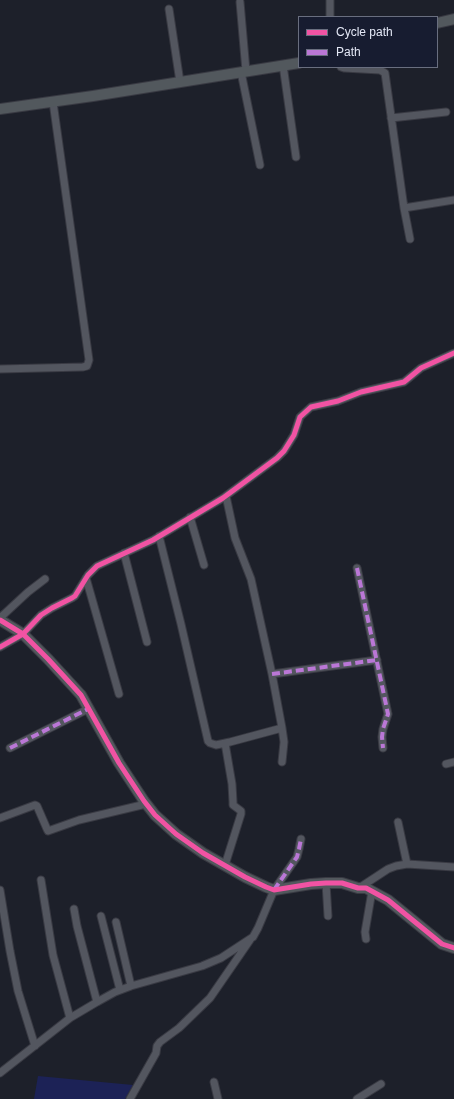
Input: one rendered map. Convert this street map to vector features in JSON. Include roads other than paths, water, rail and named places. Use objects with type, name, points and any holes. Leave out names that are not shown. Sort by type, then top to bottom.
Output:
[{"type":"street","points":[[330,0],[330,16]]},
{"type":"street","points":[[240,2],[244,72],[260,165]]},
{"type":"street","points":[[169,8],[180,82]]},
{"type":"street","points":[[438,23],[454,20]]},
{"type":"street","points":[[0,109],[244,72],[298,62]]},
{"type":"street","points":[[283,65],[296,157]]},
{"type":"street","points":[[344,68],[380,70],[385,73],[404,208],[410,239]]},
{"type":"street","points":[[0,369],[83,367],[87,366],[89,360],[53,102]]},
{"type":"street","points":[[391,118],[446,112]]},
{"type":"street","points":[[404,208],[454,200]]},
{"type":"street","points":[[0,647],[23,634],[46,611],[75,596],[91,571],[97,566],[159,536],[226,496],[284,452],[294,435],[300,417],[311,407],[338,401],[361,392],[404,382],[426,365],[434,363],[454,353]]},
{"type":"street","points":[[226,496],[235,538],[251,579],[272,674],[284,742],[282,762]]},
{"type":"street","points":[[190,517],[204,565]]},
{"type":"street","points":[[159,536],[182,624],[208,741],[216,745],[282,728]]},
{"type":"street","points":[[124,553],[147,642]]},
{"type":"street","points":[[357,568],[388,714],[382,737],[384,748]]},
{"type":"street","points":[[86,578],[119,694]]},
{"type":"street","points":[[45,579],[28,592],[0,619],[23,634],[81,695],[118,763],[146,804],[155,815],[176,834],[203,853],[274,890],[326,883],[342,883],[358,888],[366,888],[388,900],[442,944],[454,948]]},
{"type":"street","points":[[272,674],[377,660]]},
{"type":"street","points":[[10,748],[88,709]]},
{"type":"street","points":[[224,865],[242,814],[241,811],[235,807],[233,802],[232,784],[225,743]]},
{"type":"street","points":[[446,764],[454,762]]},
{"type":"street","points":[[0,818],[35,805],[37,806],[48,831],[79,820],[146,804]]},
{"type":"street","points":[[398,822],[407,864]]},
{"type":"street","points":[[130,1099],[156,1053],[157,1046],[160,1042],[179,1028],[210,998],[253,937],[274,890],[297,857],[300,839]]},
{"type":"street","points":[[358,888],[388,869],[407,864],[454,867]]},
{"type":"street","points":[[41,880],[53,955],[70,1018]]},
{"type":"street","points":[[326,883],[328,916]]},
{"type":"street","points":[[0,890],[18,991],[35,1046]]},
{"type":"street","points":[[366,939],[365,932],[372,891]]},
{"type":"street","points":[[74,909],[96,1002]]},
{"type":"street","points":[[101,916],[120,990]]},
{"type":"street","points":[[116,922],[131,986]]},
{"type":"street","points":[[0,1073],[70,1018],[96,1002],[131,986],[202,966],[221,958],[253,937]]},
{"type":"street","points":[[214,1082],[218,1099]]},
{"type":"street","points":[[356,1099],[381,1084]]}]
